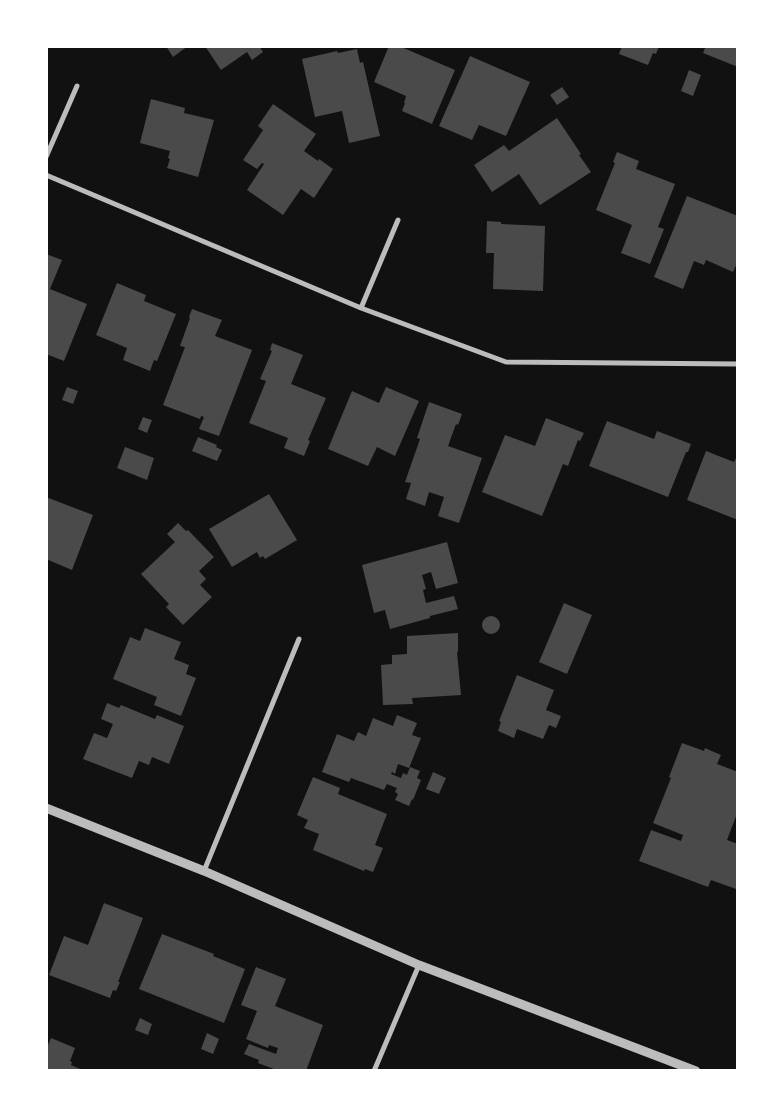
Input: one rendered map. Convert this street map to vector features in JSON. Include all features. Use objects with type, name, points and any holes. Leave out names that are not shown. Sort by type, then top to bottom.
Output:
[{"type":"street","points":[[46,157],[77,86]]},
{"type":"street","points":[[46,175],[361,308],[506,362],[738,364]]},
{"type":"street","points":[[361,308],[398,220]]},
{"type":"street","points":[[204,871],[299,639]]},
{"type":"street","points":[[46,808],[204,871],[418,965],[696,1071]]},
{"type":"street","points":[[374,1071],[418,965]]},
{"type":"building","points":[[166,46],[188,46],[173,57]]},
{"type":"building","points":[[205,46],[259,46],[263,52],[252,60],[247,52],[221,70]]},
{"type":"building","points":[[389,46],[399,46],[455,70],[432,124],[402,111],[406,96],[374,82]]},
{"type":"building","points":[[622,46],[659,46],[656,54],[653,53],[648,65],[619,54]]},
{"type":"building","points":[[706,46],[738,46],[738,67],[703,53]]},
{"type":"building","points":[[357,49],[360,63],[363,62],[380,136],[349,143],[342,111],[315,117],[302,59],[337,51],[338,53]]},
{"type":"building","points":[[470,56],[530,82],[506,136],[479,125],[472,140],[439,126]]},
{"type":"building","points":[[689,70],[701,75],[693,96],[681,91]]},
{"type":"building","points":[[562,87],[569,97],[557,105],[550,95]]},
{"type":"building","points":[[151,99],[185,108],[184,113],[214,120],[198,177],[167,168],[170,151],[140,143]]},
{"type":"building","points":[[273,104],[316,134],[304,151],[333,169],[314,198],[301,189],[283,215],[247,190],[264,164],[262,163],[257,169],[243,160],[263,130],[258,126]]},
{"type":"building","points":[[557,118],[591,172],[540,205],[519,174],[492,192],[474,165],[504,145],[509,151]]},
{"type":"building","points":[[617,152],[639,161],[636,169],[675,184],[658,227],[664,229],[650,264],[621,253],[632,225],[596,210],[615,163],[613,162]]},
{"type":"building","points":[[687,196],[738,216],[738,261],[733,272],[706,260],[704,265],[694,261],[683,289],[654,277]]},
{"type":"building","points":[[487,221],[501,222],[501,224],[545,226],[543,291],[493,289],[494,253],[486,253]]},
{"type":"building","points":[[46,254],[62,260],[50,289],[87,304],[64,361],[46,354]]},
{"type":"building","points":[[117,283],[146,295],[144,301],[176,314],[157,361],[154,360],[150,371],[123,360],[127,348],[96,335]]},
{"type":"building","points":[[192,309],[222,320],[215,336],[252,350],[219,436],[199,429],[204,417],[201,416],[200,419],[163,405],[185,347],[180,346]]},
{"type":"building","points":[[272,343],[303,355],[291,384],[326,398],[308,440],[310,441],[304,456],[284,448],[288,438],[249,423],[266,381],[260,379],[272,351],[270,350]]},
{"type":"building","points":[[67,387],[78,391],[73,404],[62,400]]},
{"type":"building","points":[[386,387],[419,401],[395,456],[377,447],[368,466],[328,449],[352,391],[379,403]]},
{"type":"building","points":[[429,402],[462,414],[448,446],[482,458],[459,523],[438,516],[444,497],[429,492],[425,506],[406,499],[411,483],[405,482],[420,439],[417,438]]},
{"type":"building","points":[[143,417],[152,420],[147,433],[138,429]]},
{"type":"building","points":[[546,418],[584,433],[580,441],[578,440],[568,466],[563,464],[542,516],[482,492],[505,435],[535,446]]},
{"type":"building","points":[[607,421],[654,439],[657,431],[691,444],[668,497],[589,466]]},
{"type":"building","points":[[198,437],[217,445],[216,447],[222,450],[217,461],[192,451]]},
{"type":"building","points":[[125,447],[154,458],[147,480],[117,468]]},
{"type":"building","points":[[706,451],[734,462],[736,458],[738,459],[738,520],[687,500]]},
{"type":"building","points":[[269,494],[297,540],[265,559],[263,556],[260,558],[257,552],[232,567],[209,529]]},
{"type":"building","points":[[46,497],[93,515],[72,570],[46,559]]},
{"type":"building","points":[[178,523],[186,531],[188,530],[214,557],[199,571],[206,579],[200,585],[212,597],[183,625],[166,607],[169,604],[141,574],[175,542],[167,534]]},
{"type":"building","points":[[447,542],[458,583],[436,589],[431,572],[422,575],[426,589],[423,590],[426,603],[454,596],[458,609],[390,629],[385,610],[374,613],[362,565]]},
{"type":"building","points":[[564,603],[592,615],[567,674],[539,662]]},
{"type":"building","points":[[491,616],[497,619],[500,625],[497,631],[491,634],[485,631],[482,625],[485,619]]},
{"type":"building","points":[[145,628],[181,642],[174,659],[189,665],[186,674],[196,678],[181,716],[154,705],[157,697],[113,679],[130,637],[140,641]]},
{"type":"building","points":[[458,633],[457,652],[461,695],[412,698],[413,704],[383,705],[381,665],[392,664],[392,655],[407,654],[407,636]]},
{"type":"building","points":[[517,675],[554,690],[546,710],[561,716],[556,728],[549,725],[543,739],[517,729],[514,738],[498,731],[501,722],[499,721]]},
{"type":"building","points":[[107,703],[119,708],[121,705],[155,719],[157,715],[184,726],[169,764],[152,757],[149,765],[139,761],[132,778],[83,759],[94,733],[107,738],[113,724],[101,719]]},
{"type":"building","points":[[397,715],[417,723],[412,735],[421,738],[409,768],[398,764],[395,774],[392,772],[391,774],[401,778],[403,773],[407,775],[410,767],[420,771],[417,778],[421,780],[409,806],[395,800],[398,794],[395,792],[397,788],[387,784],[384,790],[351,778],[349,782],[322,772],[337,734],[354,741],[358,732],[366,736],[373,718],[393,726]]},
{"type":"building","points":[[682,743],[704,751],[705,748],[721,755],[717,764],[738,772],[738,811],[727,840],[738,844],[738,885],[736,889],[711,880],[708,887],[639,861],[651,830],[681,841],[683,835],[653,823],[671,778],[669,777]]},
{"type":"building","points":[[433,772],[446,778],[439,794],[426,789]]},
{"type":"building","points":[[313,777],[340,788],[338,794],[387,814],[375,845],[383,848],[373,872],[365,869],[364,871],[313,850],[319,834],[304,828],[308,820],[297,815]]},
{"type":"building","points":[[104,903],[143,918],[118,982],[120,982],[116,991],[113,990],[110,998],[49,975],[64,936],[88,945]]},
{"type":"building","points":[[162,934],[214,954],[213,956],[245,969],[224,1023],[139,989]]},
{"type":"building","points":[[256,967],[286,979],[275,1006],[323,1025],[306,1071],[279,1071],[258,1063],[259,1060],[244,1054],[249,1044],[276,1054],[278,1048],[269,1045],[268,1048],[246,1039],[257,1011],[241,1005]]},
{"type":"building","points":[[140,1018],[152,1024],[148,1035],[135,1030]]},
{"type":"building","points":[[207,1033],[219,1039],[213,1054],[201,1049]]},
{"type":"building","points":[[51,1038],[75,1048],[70,1061],[72,1062],[71,1065],[85,1071],[46,1071],[46,1050]]}]
